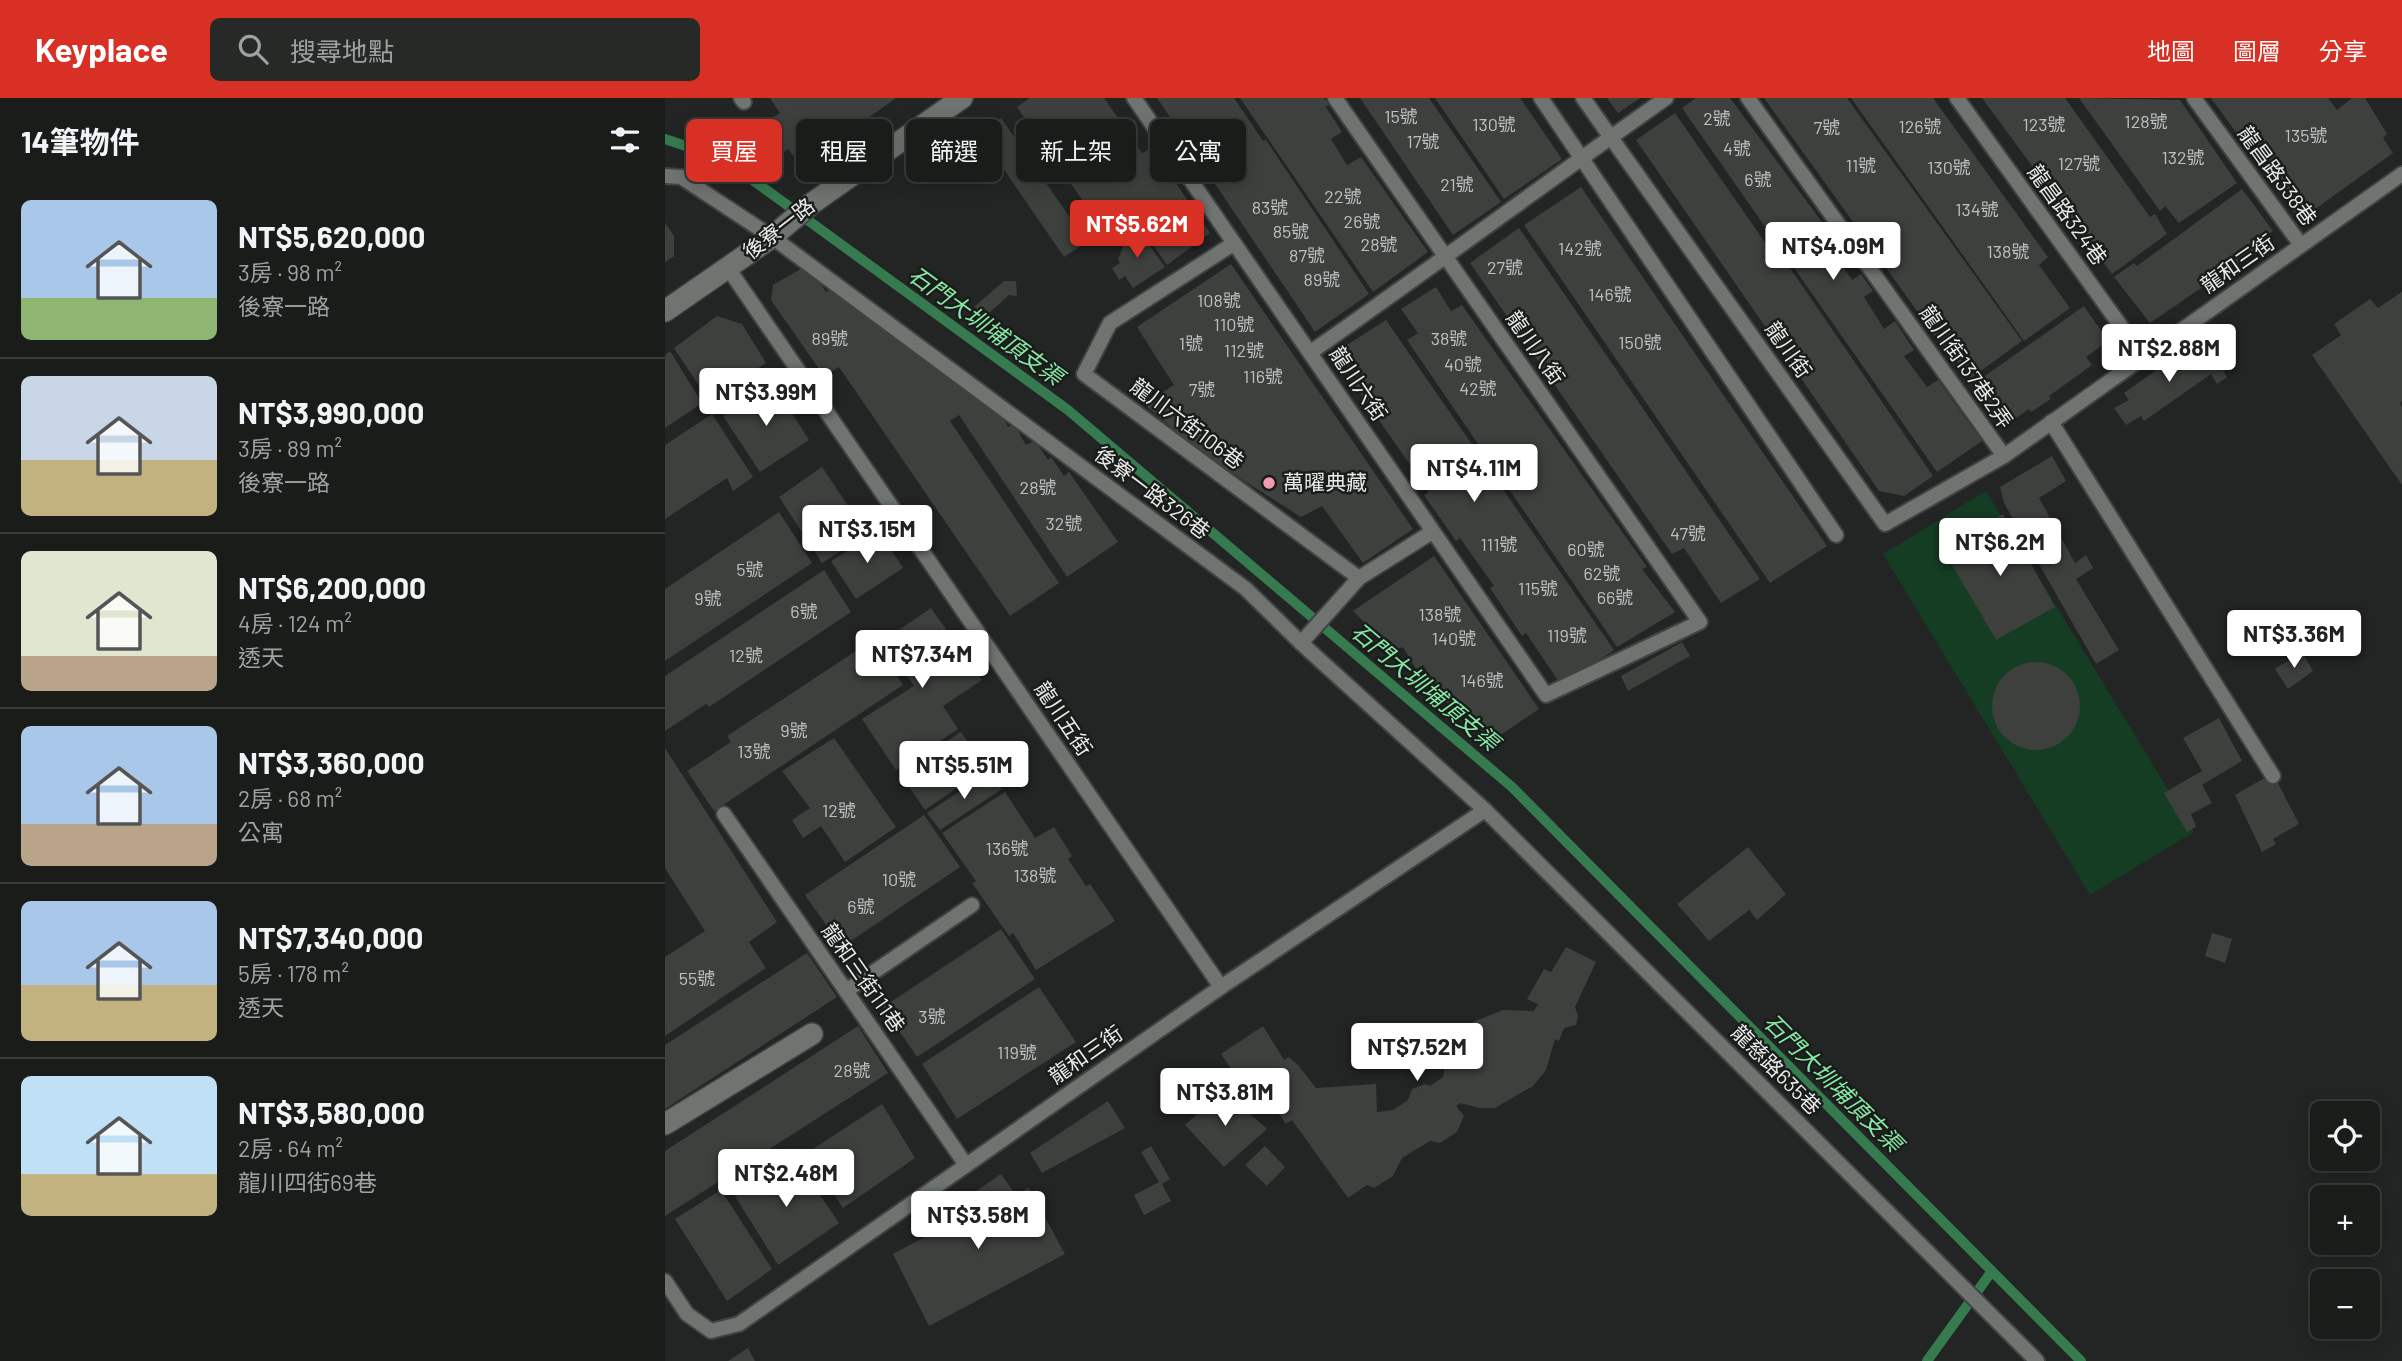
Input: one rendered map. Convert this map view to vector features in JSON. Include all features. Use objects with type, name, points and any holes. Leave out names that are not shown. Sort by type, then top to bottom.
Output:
[{"type":"street","name":"後寮一路","points":[[665,311],[962,98]]},
{"type":"street","points":[[665,1124],[813,1034]]},
{"type":"lane","name":"龍川六街","points":[[1135,98],[1546,695]]},
{"type":"lane","name":"龍川八街","points":[[1335,98],[1700,622],[1546,695]]},
{"type":"lane","points":[[1541,98],[1836,535]]},
{"type":"lane","name":"龍川街","points":[[1583,98],[1885,524]]},
{"type":"lane","points":[[1311,352],[1666,98]]},
{"type":"lane","name":"龍川街137巷2弄","points":[[1748,98],[2004,456]]},
{"type":"lane","name":"龍昌路324巷","points":[[1957,98],[2143,357]]},
{"type":"lane","name":"龍昌路338巷","points":[[2194,98],[2301,245]]},
{"type":"lane","name":"龍和三街","points":[[1885,524],[2004,456],[2402,174]]},
{"type":"lane","name":"後寮一路326巷","points":[[665,176],[681,177],[779,231],[1246,589],[1305,639],[1485,810]]},
{"type":"lane","name":"龍川六街106巷","points":[[1233,244],[1110,323],[1084,374],[1359,578]]},
{"type":"lane","name":"龍川五街","points":[[728,268],[1221,986]]},
{"type":"lane","points":[[2052,422],[2273,776]]},
{"type":"lane","points":[[1305,639],[1359,578],[1432,531]]},
{"type":"lane","name":"龍和三街","points":[[665,1281],[687,1314],[711,1331],[739,1324],[1221,986],[1485,810]]},
{"type":"lane","name":"龍慈路635巷","points":[[1485,810],[2037,1361]]},
{"type":"lane","name":"龍和三街111巷","points":[[724,814],[966,1165]]},
{"type":"lane","points":[[846,991],[972,905]]},
{"type":"green space","points":[[1986,491],[2194,832],[2090,895],[1883,554]]},
{"type":"building","points":[[770,98],[896,98],[867,119],[796,119],[796,159],[788,149],[784,152],[782,149],[782,119],[770,119],[780,113]]},
{"type":"building","points":[[1030,98],[1104,98],[1119,119],[1025,119],[1017,107]]},
{"type":"building","points":[[1157,98],[1234,98],[1263,141],[1266,140],[1369,294],[1315,332],[1214,182],[1246,182],[1246,119],[1171,119]]},
{"type":"building","points":[[1240,98],[1324,98],[1329,105],[1326,107],[1342,132],[1331,139],[1347,165],[1361,157],[1428,252],[1373,292]]},
{"type":"building","points":[[1360,98],[1429,98],[1501,202],[1453,235]]},
{"type":"building","points":[[1435,98],[1520,98],[1562,159],[1504,199]]},
{"type":"building","points":[[1607,98],[1640,98],[1618,113]]},
{"type":"building","points":[[1696,98],[1730,98],[1842,249],[1835,255],[1852,280],[1861,274],[1873,291],[1864,297],[1884,329],[1895,321],[1914,350],[1904,356],[1927,387],[1938,380],[1982,441],[1937,472],[1682,108]]},
{"type":"building","points":[[1764,98],[1847,98],[2022,341],[1971,378],[1935,336]]},
{"type":"building","points":[[1851,98],[1933,98],[2048,257],[2039,265],[2070,308],[2024,341]]},
{"type":"building","points":[[1982,98],[2065,98],[2150,217],[2155,214],[2167,234],[2112,274]]},
{"type":"building","points":[[2079,98],[2180,100],[2237,183],[2179,223],[2165,206],[2160,211]]},
{"type":"building","points":[[2211,98],[2328,98],[2337,110],[2352,98],[2365,98],[2387,134],[2383,138],[2393,153],[2300,220]]},
{"type":"building","points":[[1675,113],[1776,258],[1781,255],[1933,476],[1904,496],[1879,491],[1636,140]]},
{"type":"building","points":[[1002,119],[1016,140],[1016,182],[1045,182],[1087,242],[1064,257],[1002,167]]},
{"type":"building","points":[[1136,144],[1142,153],[1150,149],[1150,182],[1175,182],[1210,233],[1167,265],[1133,216],[1139,213],[1135,209],[1104,231],[1070,182],[1136,182]]},
{"type":"building","points":[[1581,187],[1827,546],[1770,583],[1524,225]]},
{"type":"building","points":[[2242,189],[2273,231],[2254,243],[2258,249],[2150,323],[2114,277],[2134,263],[2137,266]]},
{"type":"building","points":[[665,223],[674,236],[674,256],[665,262]]},
{"type":"building","points":[[1133,223],[1165,267],[1133,288],[1125,276],[1119,280],[1112,268],[1120,263],[1118,259]]},
{"type":"building","points":[[1519,228],[1760,579],[1721,603],[1684,548],[1672,554],[1470,263]]},
{"type":"building","points":[[1231,264],[1413,529],[1363,563],[1322,506],[1301,517],[1202,454],[1144,404],[1174,385],[1137,327]]},
{"type":"building","points":[[804,267],[815,275],[826,292],[836,286],[983,399],[980,402],[1004,419],[1008,427],[1014,424],[1026,445],[1035,440],[1048,460],[1051,457],[1064,476],[1069,472],[1118,542],[1067,577],[959,415],[950,421],[1059,583],[1010,616],[839,367],[824,376],[771,300],[773,285]]},
{"type":"building","points":[[1004,281],[1016,281],[1017,296],[1009,295],[987,315],[974,307]]},
{"type":"building","points":[[1436,287],[1451,311],[1462,305],[1647,567],[1642,569],[1675,612],[1617,647],[1407,340],[1418,333],[1401,309]]},
{"type":"building","points":[[2402,292],[2402,485],[2312,355],[2341,335],[2334,324],[2370,299],[2378,308]]},
{"type":"building","points":[[2084,306],[2108,341],[2086,357],[2092,365],[2049,396],[2051,399],[2031,412],[2029,409],[2006,425],[1975,383]]},
{"type":"building","points":[[717,316],[742,324],[766,363],[709,401],[674,348]]},
{"type":"building","points":[[1386,320],[1614,650],[1572,679],[1559,682],[1526,633],[1522,636],[1490,588],[1494,586],[1460,538],[1456,541],[1424,495],[1429,492],[1333,354]]},
{"type":"building","points":[[2193,344],[2202,359],[2213,352],[2227,377],[2217,384],[2211,374],[2144,421],[2141,416],[2126,425],[2114,408],[2129,400],[2124,393]]},
{"type":"building","points":[[670,351],[702,403],[665,428],[665,355]]},
{"type":"building","points":[[773,384],[809,440],[760,472],[723,416]]},
{"type":"building","points":[[712,414],[753,477],[733,491],[727,478],[665,519],[665,445]]},
{"type":"building","points":[[2052,456],[2066,481],[2039,498],[2075,563],[2086,555],[2093,568],[2076,579],[2119,650],[2096,664],[2004,503],[2000,487]]},
{"type":"building","points":[[822,467],[867,534],[822,563],[779,497]]},
{"type":"building","points":[[779,512],[812,563],[665,661],[665,589]]},
{"type":"building","points":[[2003,514],[2055,607],[1996,640],[1944,551]]},
{"type":"building","points":[[879,531],[903,568],[856,599],[831,561]]},
{"type":"building","points":[[1434,556],[1539,709],[1490,742],[1456,699],[1448,704],[1423,665],[1416,669],[1403,647],[1394,651],[1353,611]]},
{"type":"building","points":[[824,570],[851,612],[709,707],[706,704],[665,731],[665,676]]},
{"type":"building","points":[[931,608],[982,680],[943,706],[958,729],[896,770],[862,719],[914,686],[883,641]]},
{"type":"building","points":[[874,639],[903,685],[714,811],[687,771],[731,742],[727,736]]},
{"type":"building","points":[[1682,642],[1690,656],[1628,691],[1621,676]]},
{"type":"building","points":[[2302,652],[2313,671],[2288,689],[2275,669]]},
{"type":"building","points":[[2027,662],[2045,662],[2061,669],[2073,681],[2080,697],[2080,715],[2073,731],[2061,743],[2045,750],[2027,750],[2011,743],[1999,731],[1992,715],[1992,697],[1999,681],[2011,669]]},
{"type":"building","points":[[2219,718],[2242,761],[2202,785],[2212,803],[2191,814],[2196,827],[2187,832],[2164,793],[2202,771],[2183,738]]},
{"type":"building","points":[[961,732],[986,768],[925,810],[899,772]]},
{"type":"building","points":[[834,738],[896,827],[845,862],[821,826],[803,838],[792,820],[810,808],[782,771]]},
{"type":"building","points":[[665,748],[777,922],[749,942],[766,968],[665,1036],[665,957],[705,931],[665,868]]},
{"type":"building","points":[[989,772],[1002,789],[940,830],[927,813]]},
{"type":"building","points":[[2273,773],[2299,824],[2273,839],[2276,844],[2262,852],[2235,795]]},
{"type":"building","points":[[1005,792],[1035,838],[1054,827],[1072,856],[1068,859],[1086,886],[1090,884],[1115,921],[1036,970],[1013,933],[1009,936],[972,883],[976,881],[942,833]]},
{"type":"building","points":[[924,815],[960,867],[842,947],[805,895]]},
{"type":"building","points":[[1748,847],[1786,894],[1757,920],[1749,910],[1709,941],[1677,904]]},
{"type":"building","points":[[1001,929],[1035,979],[917,1057],[883,1007]]},
{"type":"building","points":[[2212,933],[2232,939],[2225,963],[2205,956]]},
{"type":"building","points":[[1566,947],[1596,962],[1575,1007],[1578,1016],[1576,1025],[1564,1028],[1559,1041],[1555,1039],[1546,1070],[1533,1086],[1495,1108],[1479,1108],[1460,1103],[1456,1106],[1464,1116],[1457,1132],[1440,1143],[1430,1141],[1402,1158],[1393,1176],[1374,1188],[1367,1185],[1348,1198],[1292,1120],[1286,1124],[1257,1084],[1247,1092],[1221,1054],[1263,1026],[1284,1060],[1289,1057],[1316,1088],[1376,1084],[1377,1112],[1393,1110],[1408,1100],[1412,1089],[1425,1084],[1430,1086],[1443,1077],[1448,1052],[1463,1029],[1503,1010],[1534,1011],[1538,1004],[1527,999],[1544,969],[1551,972]]},
{"type":"building","points":[[807,953],[837,997],[665,1109],[665,1045]]},
{"type":"building","points":[[1039,987],[1076,1042],[957,1119],[922,1064]]},
{"type":"building","points":[[858,1026],[888,1073],[665,1216],[665,1151]]},
{"type":"building","points":[[1223,1090],[1267,1129],[1224,1167],[1185,1125]]},
{"type":"building","points":[[1108,1101],[1125,1128],[1042,1173],[1030,1153]]},
{"type":"building","points":[[882,1104],[915,1158],[843,1208],[807,1153]]},
{"type":"building","points":[[1151,1146],[1170,1179],[1162,1184],[1171,1201],[1144,1215],[1134,1195],[1159,1182],[1141,1152]]},
{"type":"building","points":[[1265,1146],[1285,1167],[1267,1186],[1245,1165]]},
{"type":"building","points":[[793,1155],[839,1223],[778,1265],[733,1193]]},
{"type":"building","points":[[1001,1174],[1013,1191],[971,1214],[973,1217],[1029,1188],[1065,1254],[929,1326],[893,1254],[941,1228],[936,1219]]},
{"type":"building","points":[[721,1190],[772,1269],[727,1301],[675,1219]]},
{"type":"building","points":[[748,1348],[755,1361],[728,1361]]},
{"type":"waterway","name":"石門大圳埔頂支渠","points":[[665,139],[724,159],[1068,410],[1512,787],[2081,1361]]},
{"type":"waterway","points":[[1927,1361],[1992,1271]]},
{"type":"place","name":"萬曜典藏","points":[[1269,483]]}]
